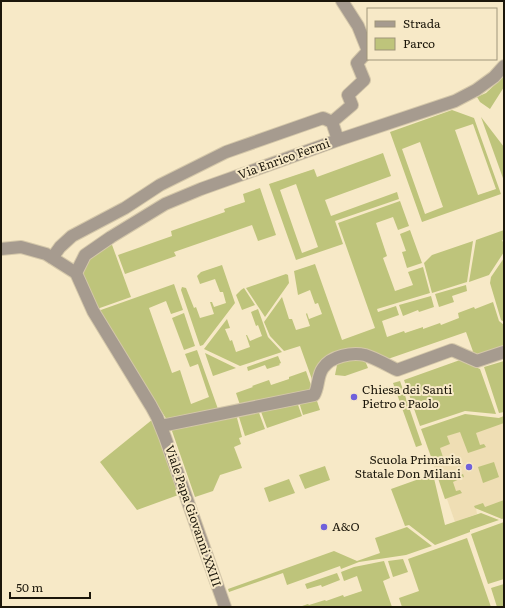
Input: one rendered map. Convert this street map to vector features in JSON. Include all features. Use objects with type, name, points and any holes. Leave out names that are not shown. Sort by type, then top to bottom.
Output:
[{"type":"street","points":[[342,1],[358,26],[367,48]]},
{"type":"street","points":[[332,122],[352,105],[348,95],[364,80],[357,63],[367,52]]},
{"type":"street","name":"Via Enrico Fermi","points":[[76,273],[85,255],[111,237],[165,204],[201,189],[338,140],[455,101],[476,90],[494,77],[504,66]]},
{"type":"street","points":[[52,258],[60,247],[72,236],[125,208],[160,185],[226,152],[323,118],[332,122],[338,140]]},
{"type":"street","points":[[1,249],[21,247],[46,254],[76,273]]},
{"type":"street","name":"Viale Papa Giovanni XXIII","points":[[76,273],[93,311],[151,406],[161,426],[225,607]]},
{"type":"street","points":[[161,426],[314,395],[322,369],[337,357],[364,355],[397,370],[452,350],[477,361],[504,352]]},
{"type":"shaded area","name":"Scuola Primaria Statale Don Milani","points":[[504,416],[504,518],[502,519],[476,508],[477,514],[455,522],[447,499],[445,499],[426,443]]},
{"type":"green space","points":[[504,76],[504,87],[490,109],[480,102],[477,97],[486,93]]},
{"type":"green space","points":[[452,110],[474,118],[501,194],[422,222],[390,132]],"holes":[[[473,124],[496,189],[478,195],[455,130]],[[420,142],[443,207],[425,214],[402,149]]]},
{"type":"green space","points":[[481,117],[504,147],[504,181]]},
{"type":"green space","points":[[383,153],[391,176],[325,200],[331,216],[397,192],[399,199],[335,221],[343,244],[296,260],[269,184],[314,169],[317,177]],"holes":[[[296,184],[318,247],[302,253],[280,190]]]},
{"type":"green space","points":[[260,188],[276,235],[258,241],[252,225],[174,252],[176,256],[125,274],[118,255],[172,236],[171,231],[225,212],[224,209],[245,202],[243,194]]},
{"type":"green space","points":[[400,201],[409,226],[398,230],[393,217],[376,223],[387,256],[383,258],[395,291],[413,285],[408,272],[423,267],[430,293],[377,309],[378,312],[396,306],[399,315],[382,321],[387,337],[404,331],[405,333],[423,327],[423,329],[440,323],[441,325],[459,318],[458,313],[474,307],[475,309],[493,302],[499,321],[504,325],[504,347],[475,357],[466,332],[385,360],[332,354],[326,356],[320,362],[314,385],[300,346],[284,351],[270,336],[264,322],[282,297],[289,319],[292,319],[296,330],[310,326],[307,313],[309,319],[322,314],[318,303],[315,304],[310,290],[298,295],[294,271],[315,264],[342,340],[375,328],[338,223]]},
{"type":"green space","points":[[410,230],[422,263],[407,268],[402,252],[406,251],[400,234]]},
{"type":"green space","points":[[504,230],[504,238],[502,241],[504,242],[504,252],[489,275],[469,282],[476,240]]},
{"type":"green space","points":[[473,241],[467,282],[432,293],[424,263],[432,255]]},
{"type":"green space","points":[[111,242],[131,297],[97,309],[81,275],[87,260]]},
{"type":"green space","points":[[504,258],[504,322],[501,320],[490,283],[491,277]]},
{"type":"green space","points":[[222,265],[235,303],[203,345],[200,346],[181,290],[182,287],[186,288],[194,308],[196,307],[200,318],[214,314],[210,302],[212,302],[214,307],[226,303],[223,292],[220,292],[215,279],[200,284],[197,276],[201,272]]},
{"type":"green space","points":[[286,274],[288,275],[289,283],[265,317],[246,288]]},
{"type":"green space","points":[[174,284],[183,310],[171,314],[166,301],[149,308],[172,373],[180,370],[191,404],[209,397],[198,364],[190,367],[185,354],[197,350],[218,409],[167,420],[98,311]]},
{"type":"green space","points":[[466,285],[467,291],[452,296],[454,302],[439,307],[435,294]]},
{"type":"green space","points":[[244,288],[255,305],[242,310],[236,295]]},
{"type":"green space","points":[[431,296],[434,307],[419,312],[418,310],[403,316],[399,305]]},
{"type":"green space","points":[[258,309],[268,337],[282,352],[240,366],[204,349],[227,319],[230,328],[225,329],[230,341],[232,340],[236,352],[250,347],[246,335],[250,341],[262,336],[258,325],[256,326],[251,312]]},
{"type":"green space","points":[[184,313],[195,346],[184,350],[172,318]]},
{"type":"green space","points":[[205,353],[236,368],[213,376]]},
{"type":"green space","points":[[278,356],[281,363],[279,364],[280,365],[267,369],[265,365],[248,371],[247,367]]},
{"type":"green space","points":[[364,358],[368,368],[345,376],[335,375],[338,360]]},
{"type":"green space","points":[[460,360],[480,369],[496,414],[465,411],[420,426],[404,380]]},
{"type":"green space","points":[[504,361],[504,412],[499,413],[484,367]]},
{"type":"green space","points":[[306,371],[312,388],[311,390],[240,405],[236,393],[269,380],[271,385]]},
{"type":"green space","points":[[400,381],[422,445],[416,447],[393,383]]},
{"type":"green space","points":[[316,398],[320,410],[303,415],[299,402]]},
{"type":"green space","points":[[297,402],[302,416],[267,428],[260,409]]},
{"type":"green space","points":[[258,410],[265,429],[245,436],[238,414]]},
{"type":"green space","points":[[236,414],[242,437],[239,438],[241,444],[234,447],[242,468],[220,475],[213,491],[195,497],[172,431],[173,427]]},
{"type":"green space","points":[[465,414],[499,418],[504,416],[504,423],[476,433],[480,445],[484,444],[486,447],[468,453],[460,432],[447,436],[450,444],[440,448],[443,457],[433,462],[421,429]]},
{"type":"green space","points":[[153,419],[181,494],[137,510],[100,462]]},
{"type":"green space","points":[[494,462],[499,477],[483,483],[478,467]]},
{"type":"green space","points":[[325,466],[330,480],[305,489],[299,475]]},
{"type":"green space","points":[[441,470],[444,479],[449,479],[463,474],[464,477],[453,482],[456,491],[460,490],[462,493],[445,499],[436,472]]},
{"type":"green space","points":[[433,474],[445,525],[481,513],[499,520],[470,530],[470,532],[435,545],[409,525],[405,526],[391,489]]},
{"type":"green space","points":[[289,479],[295,493],[269,502],[264,488]]},
{"type":"green space","points":[[504,500],[504,518],[502,519],[475,508],[474,506],[483,503],[485,507]]},
{"type":"green space","points":[[504,522],[504,579],[488,584],[471,534]]},
{"type":"green space","points":[[407,527],[432,546],[406,555],[359,562],[341,569],[340,566],[287,585],[283,573],[229,592],[228,589],[334,551],[357,561],[380,553],[375,538]]},
{"type":"green space","points":[[467,538],[491,607],[402,607],[399,598],[419,591],[408,559]]},
{"type":"green space","points":[[403,559],[408,572],[393,577],[388,561]]},
{"type":"green space","points":[[384,561],[390,578],[383,581],[392,607],[299,607],[326,601],[343,595],[344,597],[362,591],[357,576],[344,581],[341,572],[354,567]]},
{"type":"green space","points":[[337,573],[340,580],[322,587],[321,585],[307,589],[305,584]]},
{"type":"green space","points":[[504,584],[504,607],[497,607],[491,588]]},
{"type":"place","name":"Chiesa dei Santi Pietro e Paolo","points":[[354,397]]},
{"type":"place","name":"Scuola Primaria Statale Don Milani","points":[[469,467]]},
{"type":"place","name":"A&O","points":[[324,527]]}]
